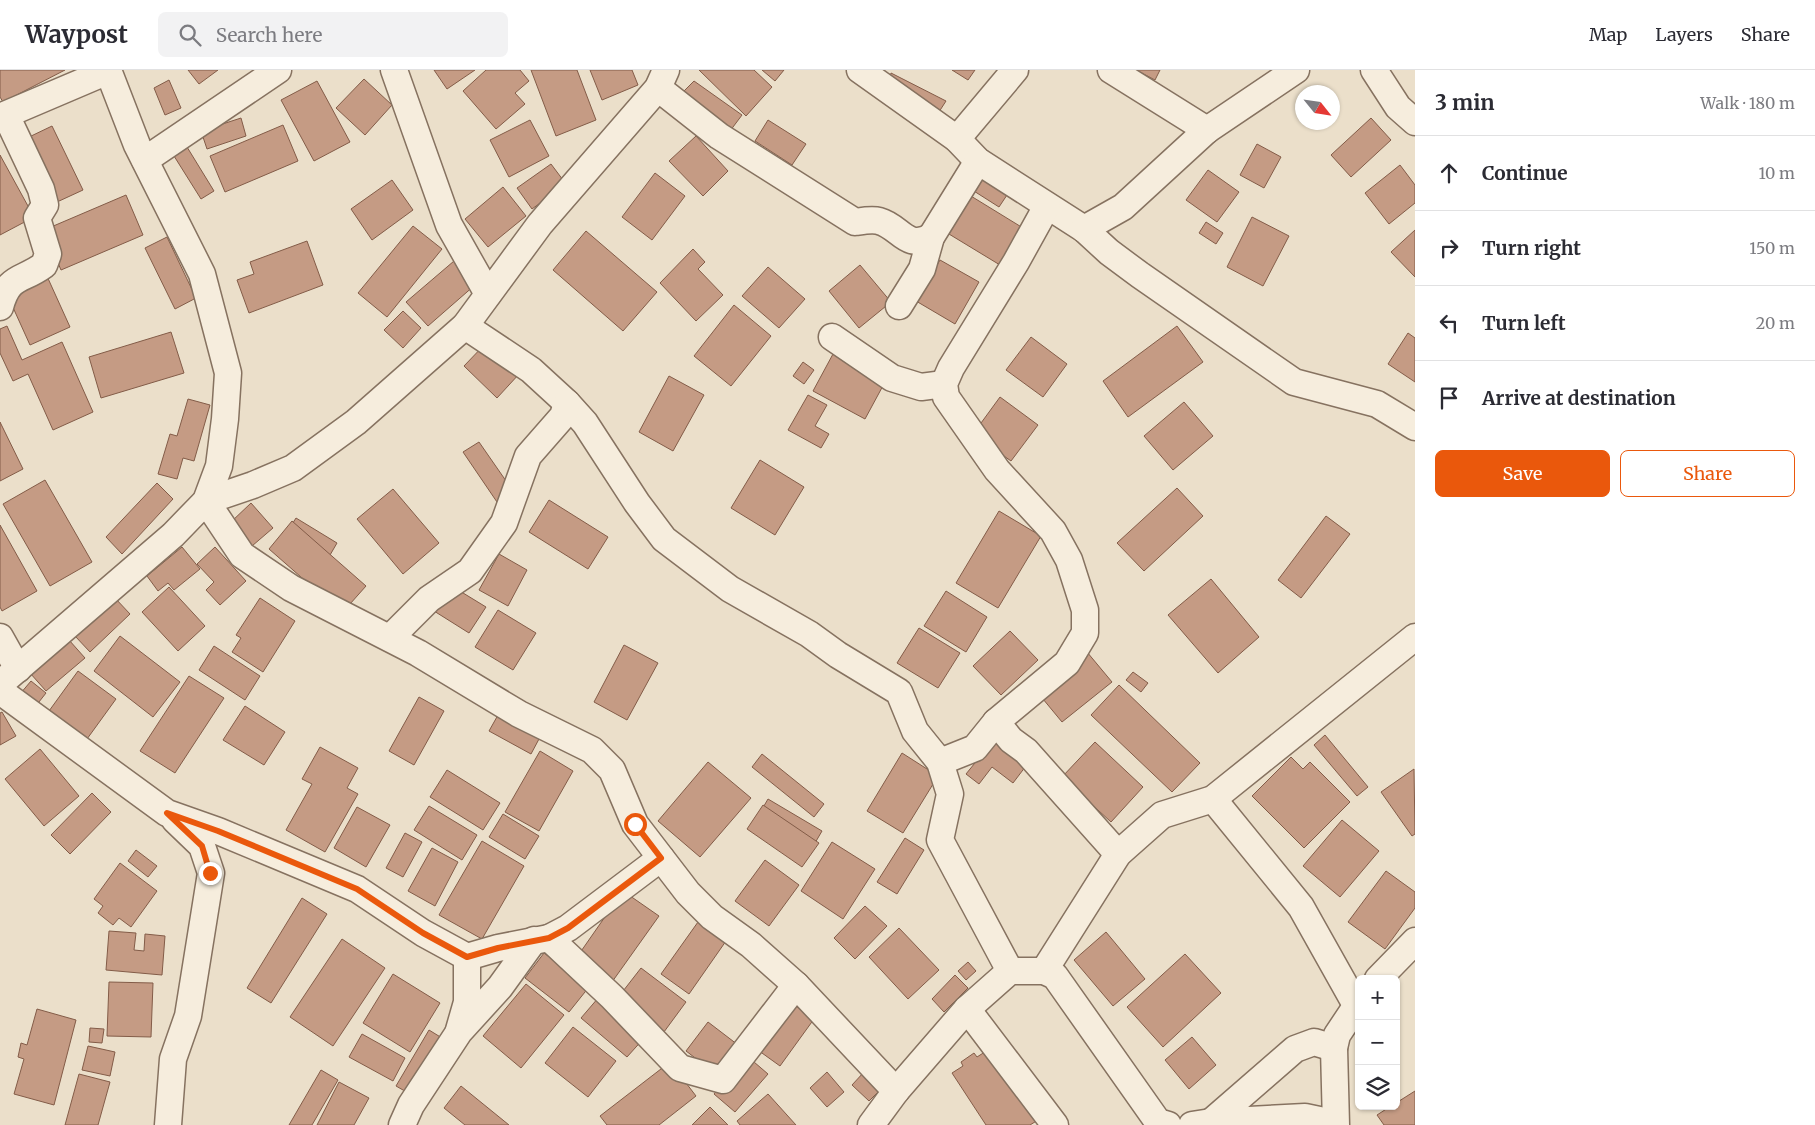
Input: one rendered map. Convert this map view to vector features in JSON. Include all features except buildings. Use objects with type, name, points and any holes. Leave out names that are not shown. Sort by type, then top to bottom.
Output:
[{"type":"street","points":[[145,160],[278,70]]},
{"type":"street","points":[[394,70],[449,225],[488,294]]},
{"type":"street","points":[[860,70],[957,139],[978,161],[1084,229],[1109,252],[1140,275],[1294,382],[1377,404],[1415,427]]},
{"type":"street","points":[[957,139],[1015,70]]},
{"type":"street","points":[[1112,70],[1207,130]]},
{"type":"street","points":[[1084,229],[1123,207],[1207,130],[1296,70]]},
{"type":"street","points":[[1374,70],[1398,106],[1415,122]]},
{"type":"street","points":[[0,307],[3,295],[13,281],[44,265],[48,254],[37,218],[45,205],[41,189],[3,116],[108,71],[145,160],[202,274],[228,373],[219,466],[206,501],[173,535],[9,677],[0,637]]},
{"type":"street","points":[[206,501],[253,485],[293,468],[356,422],[465,326],[540,224],[662,79],[719,136],[855,222],[878,221],[914,242],[922,242],[931,237]]},
{"type":"street","points":[[899,306],[922,270],[931,237],[978,161]]},
{"type":"street","points":[[940,762],[975,748],[996,722],[1067,664],[1086,633],[1085,610],[1069,560],[1054,531],[997,470],[946,397],[944,384],[951,368],[1016,262],[1047,206]]},
{"type":"street","points":[[465,326],[531,370],[567,403],[585,423],[637,503],[664,538],[730,589],[809,634],[838,655],[899,692],[915,731],[940,762],[950,794],[940,840],[1010,970]]},
{"type":"street","points":[[832,337],[892,378],[921,387],[944,384]]},
{"type":"street","points":[[390,638],[428,600],[470,571],[504,523],[528,456],[563,416],[567,403]]},
{"type":"street","points":[[206,501],[242,555],[291,588],[418,653],[519,714],[592,750],[612,770],[635,824],[688,893],[712,917],[751,944],[796,985],[896,1091]]},
{"type":"street","points":[[1044,971],[1118,854],[1162,814],[1213,800],[1415,637]]},
{"type":"street","points":[[0,691],[167,813],[202,846],[210,873],[188,1016],[173,1059],[168,1125]]},
{"type":"street","points":[[996,722],[1011,740],[1026,751],[1118,854]]},
{"type":"street","points":[[1213,800],[1301,907],[1355,1000]]},
{"type":"street","points":[[167,813],[218,831],[357,889],[423,933],[467,957],[498,948],[542,939],[568,928],[661,858]]},
{"type":"street","points":[[542,939],[612,997],[680,1068],[723,1080],[796,985]]},
{"type":"street","points":[[402,1125],[411,1105],[459,1032],[542,939]]},
{"type":"street","points":[[1382,975],[1415,941]]},
{"type":"street","points":[[459,1032],[467,1002],[467,957]]},
{"type":"street","points":[[871,1125],[896,1091],[967,1009],[1010,970],[1044,971],[1055,976],[1158,1122],[1168,1125]]},
{"type":"street","points":[[1336,1125],[1334,1048],[1337,1035],[1355,1006]]},
{"type":"street","points":[[967,1009],[1055,1125]]},
{"type":"street","points":[[1202,1123],[1295,1049],[1314,1042],[1334,1048]]},
{"type":"street","points":[[1202,1123],[1305,1117],[1324,1121],[1328,1125]]},
{"type":"route","points":[[210,873],[202,846],[167,813],[218,831],[357,889],[423,933],[467,957],[498,948],[549,938],[568,928],[661,858],[635,824]]}]
